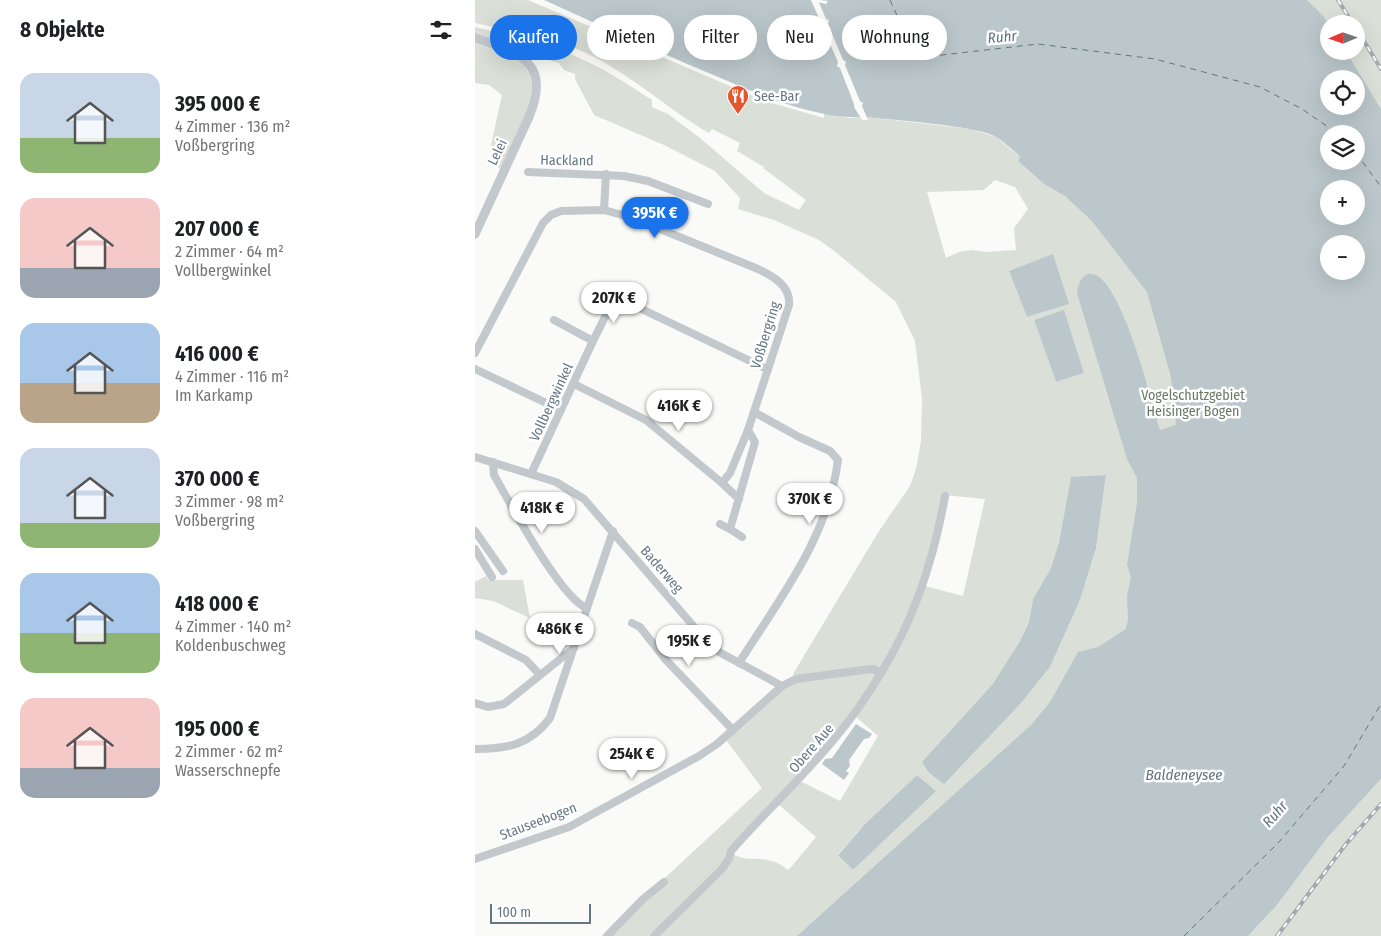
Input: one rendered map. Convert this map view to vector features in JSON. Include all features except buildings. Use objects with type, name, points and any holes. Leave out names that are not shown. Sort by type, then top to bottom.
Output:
[{"type":"street","name":"Lelei","points":[[475,38],[520,56],[533,71],[537,81],[538,93],[475,234]]},
{"type":"street","name":"Hackland","points":[[528,172],[607,174],[648,181],[709,204]]},
{"type":"street","name":"Hackland","points":[[604,210],[607,174]]},
{"type":"street","name":"Voßbergring","points":[[475,353],[547,218],[555,213],[568,210],[604,210],[633,218],[758,269],[782,284],[789,296],[789,305],[748,430],[730,473],[722,482]]},
{"type":"street","name":"Vollbergwinkel","points":[[531,474],[612,304],[621,300],[767,369]]},
{"type":"street","points":[[554,320],[593,341]]},
{"type":"street","points":[[475,369],[561,410]]},
{"type":"street","points":[[574,384],[646,420],[722,482],[739,499]]},
{"type":"street","points":[[739,664],[820,531],[832,497],[839,460],[830,451],[799,437],[754,412]]},
{"type":"street","points":[[730,529],[755,442],[748,430]]},
{"type":"street","name":"Baderweg","points":[[475,457],[531,474],[569,489],[584,499],[708,643],[739,664],[782,686]]},
{"type":"street","points":[[493,462],[494,475],[542,554],[573,599],[587,608]]},
{"type":"street","name":"Obere Aue","points":[[654,936],[721,870],[729,860],[731,851],[831,745],[857,710],[881,673],[910,618],[924,586],[945,496]]},
{"type":"street","points":[[720,524],[742,536]]},
{"type":"street","points":[[475,531],[503,570]]},
{"type":"street","points":[[475,749],[512,747],[529,739],[541,730],[556,705],[613,531]]},
{"type":"street","points":[[475,549],[492,577]]},
{"type":"street","points":[[631,623],[640,627],[666,660],[733,730]]},
{"type":"street","points":[[475,634],[526,660],[540,675]]},
{"type":"street","points":[[475,703],[488,707],[503,704],[574,648]]},
{"type":"street","points":[[782,686],[796,678],[874,669],[881,673]]},
{"type":"street","name":"Stauseebogen","points":[[475,859],[569,827],[699,756],[733,730],[782,686]]},
{"type":"street","points":[[607,936],[643,899],[664,882]]},
{"type":"green space","points":[[475,0],[528,0],[563,15],[490,15],[490,26],[475,23]]},
{"type":"green space","points":[[1307,0],[1381,0],[1381,109],[1365,82],[1365,70],[1357,70],[1351,60],[1365,60],[1365,15],[1321,15]]},
{"type":"green space","points":[[577,21],[587,25],[587,54],[577,49]]},
{"type":"green space","points":[[475,27],[490,31],[490,39],[475,34]]},
{"type":"green space","points":[[475,43],[490,48],[490,60],[516,60],[529,73],[532,86],[527,117],[502,174],[490,150],[502,95],[489,85],[475,83]]},
{"type":"green space","name":"Vogelschutzgebiet Heisinger Bogen","points":[[577,57],[624,82],[652,100],[652,107],[668,114],[700,138],[764,193],[799,210],[806,200],[763,168],[770,164],[764,167],[737,151],[740,143],[712,129],[709,133],[600,60],[669,60],[765,101],[824,118],[824,113],[849,118],[866,117],[971,129],[996,137],[1020,157],[1018,161],[1044,184],[1067,198],[1078,195],[1146,217],[1187,237],[1218,259],[1264,305],[1276,328],[1294,379],[1295,426],[1290,451],[1270,497],[1209,601],[1180,640],[1148,676],[970,846],[886,922],[853,886],[797,936],[658,936],[723,873],[731,860],[732,853],[744,858],[772,861],[788,870],[816,837],[778,804],[800,781],[840,801],[878,736],[855,716],[886,667],[925,586],[963,596],[985,499],[944,495],[934,543],[921,586],[893,650],[880,672],[873,668],[863,668],[794,678],[793,674],[879,531],[910,486],[916,469],[921,441],[922,399],[915,341],[896,302],[833,250],[819,240],[774,220],[738,209],[740,198],[715,171],[664,145],[594,115],[575,79],[575,74],[564,70],[559,63],[548,60],[577,60]],"holes":[[[995,180],[1015,187],[1028,209],[1014,228],[1016,250],[985,252],[972,250],[959,252],[946,258],[927,192],[984,190]],[[1052,255],[1068,304],[1027,317],[1009,271]],[[1064,311],[1084,373],[1056,382],[1034,320]],[[1106,475],[1096,550],[1080,600],[1050,667],[1022,702],[943,783],[929,773],[923,762],[994,684],[1020,641],[1029,622],[1033,599],[1051,568],[1059,542],[1071,478]],[[917,775],[935,791],[853,870],[838,854],[866,823]]]},
{"type":"green space","points":[[486,576],[488,580],[523,580],[530,618],[493,601],[475,598],[475,582]]},
{"type":"green space","points":[[871,670],[880,673],[866,696],[735,850],[679,908],[650,936],[602,936],[762,788],[726,740],[781,689],[795,681]]},
{"type":"green space","points":[[1381,779],[1381,936],[1248,936],[1277,905],[1328,837]]},
{"type":"water","name":"Baldeneysee","points":[[544,0],[809,0],[826,4],[828,1],[820,0],[1307,0],[1323,15],[1320,15],[1320,60],[1351,60],[1357,70],[1320,70],[1320,115],[1365,115],[1365,82],[1381,109],[1381,779],[1328,837],[1277,905],[1248,936],[797,936],[1031,725],[1050,702],[1078,652],[1098,647],[1126,629],[1128,619],[1127,596],[1131,577],[1127,565],[1137,503],[1137,478],[1127,459],[1077,293],[1083,277],[1088,274],[1100,277],[1123,314],[1142,368],[1160,430],[1176,425],[1171,377],[1147,292],[1091,220],[1066,197],[1044,184],[1018,161],[1020,157],[1018,155],[996,137],[987,133],[955,127],[866,117],[833,116],[800,108],[768,97],[674,58],[674,15],[587,15],[587,19]]},
{"type":"water","points":[[1053,254],[1069,304],[1027,317],[1009,271]]},
{"type":"water","points":[[1064,310],[1084,373],[1056,382],[1034,320]]},
{"type":"water","points":[[1106,475],[1096,549],[1080,600],[1050,667],[1022,702],[944,784],[929,773],[922,762],[993,684],[1020,641],[1029,622],[1033,599],[1051,568],[1059,542],[1071,477]]},
{"type":"water","points":[[856,724],[872,734],[869,738],[864,739],[849,760],[850,766],[846,771],[849,773],[844,780],[822,764],[825,759],[832,758]]},
{"type":"water","points":[[917,775],[936,791],[853,870],[838,855],[866,823]]},
{"type":"pier","points":[[811,0],[818,0],[824,15],[817,15]]},
{"type":"pier","points":[[832,34],[842,60],[846,62],[845,65],[860,101],[863,103],[862,106],[868,120],[862,120],[854,107],[840,68],[837,66],[838,62],[832,48]]},
{"type":"ferry route","points":[[890,0],[916,58],[1038,44],[1155,59],[1260,87],[1302,109],[1325,125]]},
{"type":"ferry route","points":[[1365,165],[1381,187]]},
{"type":"ferry route","points":[[1184,936],[1279,842],[1344,766],[1381,704]]},
{"type":"railway","points":[[1338,0],[1347,15]]},
{"type":"railway","points":[[1365,43],[1381,69]]},
{"type":"railway","points":[[1277,936],[1346,844],[1381,804]]},
{"type":"place","name":"See-Bar","points":[[738,115]]},
{"type":"water label","name":"Ruhr","points":[[1002,37]]},
{"type":"water label","name":"Ruhr","points":[[1275,814]]}]
